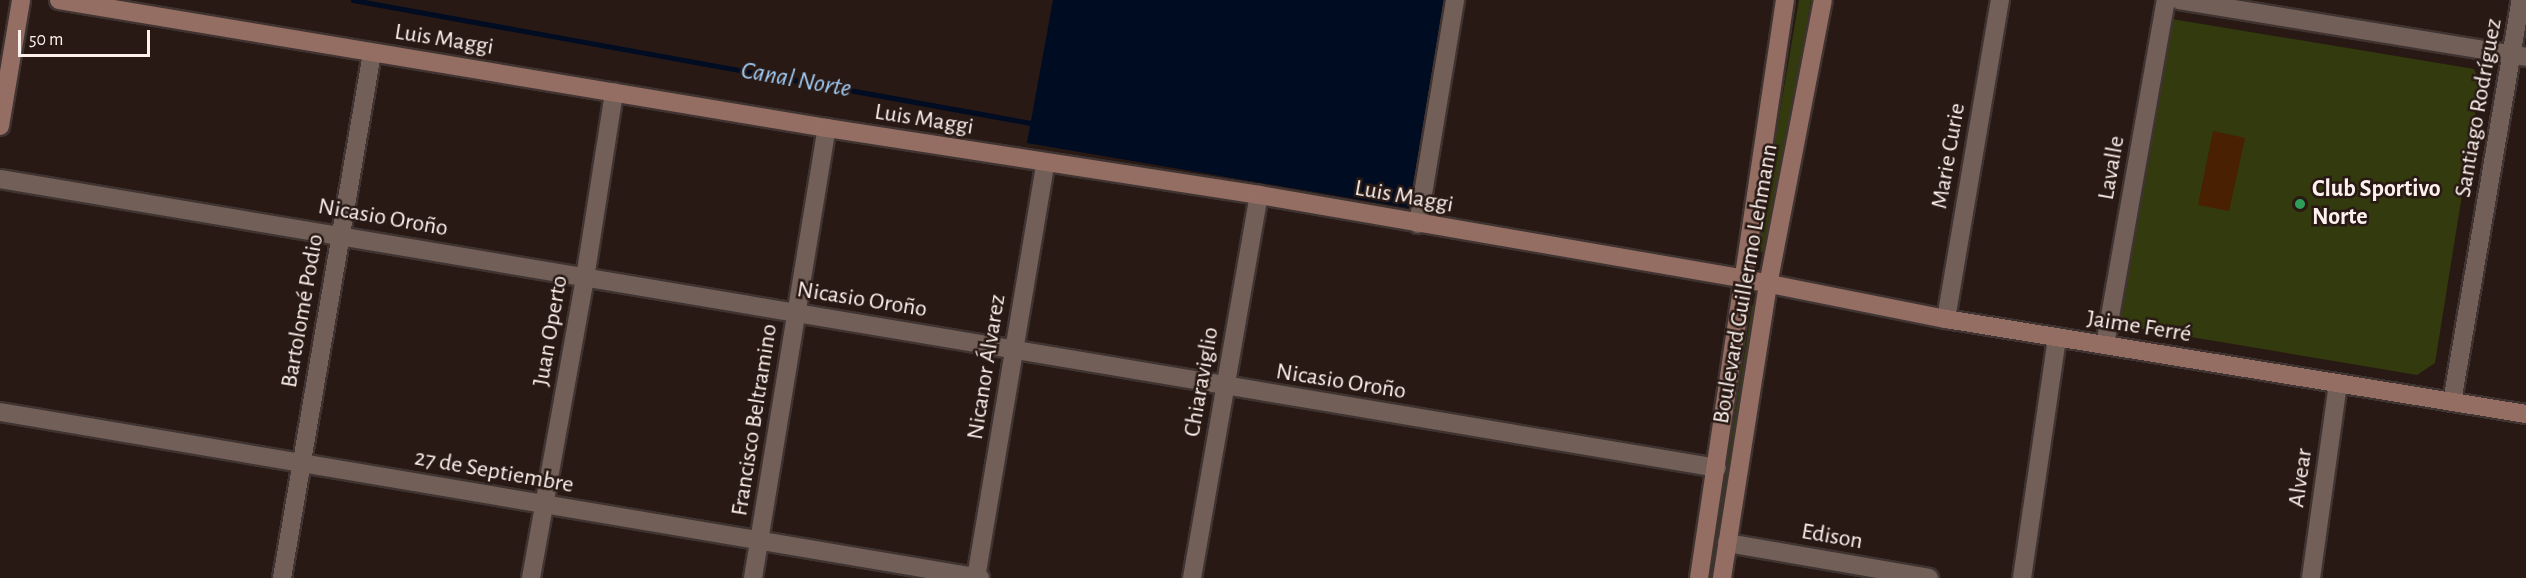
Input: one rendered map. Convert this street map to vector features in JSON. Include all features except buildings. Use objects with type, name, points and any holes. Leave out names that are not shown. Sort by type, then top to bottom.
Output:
[{"type":"street","points":[[0,126],[21,0]]},
{"type":"street","name":"Luis Maggi","points":[[59,0],[1045,164],[1259,195],[1745,279]]},
{"type":"street","points":[[1418,224],[1455,0]]},
{"type":"street","name":"Boulevard Guillermo Lehmann","points":[[1699,578],[1745,279],[1756,176],[1785,0]]},
{"type":"street","name":"Boulevard Guillermo Lehmann","points":[[1722,578],[1768,285],[1823,0]]},
{"type":"street","name":"Marie Curie","points":[[1946,319],[2000,0]]},
{"type":"street","name":"Lavalle","points":[[2105,345],[2166,0]]},
{"type":"street","points":[[2180,0],[2519,56]]},
{"type":"street","name":"Santiago Rodríguez","points":[[2452,402],[2519,56],[2522,0]]},
{"type":"street","name":"Bartolomé Podio","points":[[282,578],[372,52]]},
{"type":"street","name":"Juan Operto","points":[[531,578],[585,278],[614,92]]},
{"type":"street","name":"Francisco Beltramino","points":[[753,578],[827,128]]},
{"type":"street","name":"Nicanor Álvarez","points":[[977,578],[1045,164]]},
{"type":"street","name":"Nicasio Oroño","points":[[0,179],[1717,468]]},
{"type":"street","name":"Chiaraviglio","points":[[1192,578],[1259,195]]},
{"type":"street","name":"Jaime Ferré","points":[[1745,279],[2057,339],[2526,414]]},
{"type":"street","points":[[2022,578],[2057,339]]},
{"type":"street","name":"Alvear","points":[[2311,578],[2338,384]]},
{"type":"street","name":"27 de Septiembre","points":[[0,412],[977,578]]},
{"type":"street","name":"Edison","points":[[1727,543],[1929,578]]},
{"type":"green space","points":[[1799,0],[1811,0],[1768,253],[1756,251]]},
{"type":"green space","name":"Club Sportivo Norte","points":[[2172,19],[2474,69],[2480,83],[2435,363],[2417,375],[2119,325]]},
{"type":"green space","points":[[1752,305],[1757,306],[1714,578],[1709,578]]},
{"type":"water","points":[[1053,0],[1444,0],[1409,208],[1027,143]]},
{"type":"waterway","name":"Canal Norte","points":[[353,0],[1036,124]]},
{"type":"place","name":"Club Sportivo Norte","points":[[2300,204]]}]
